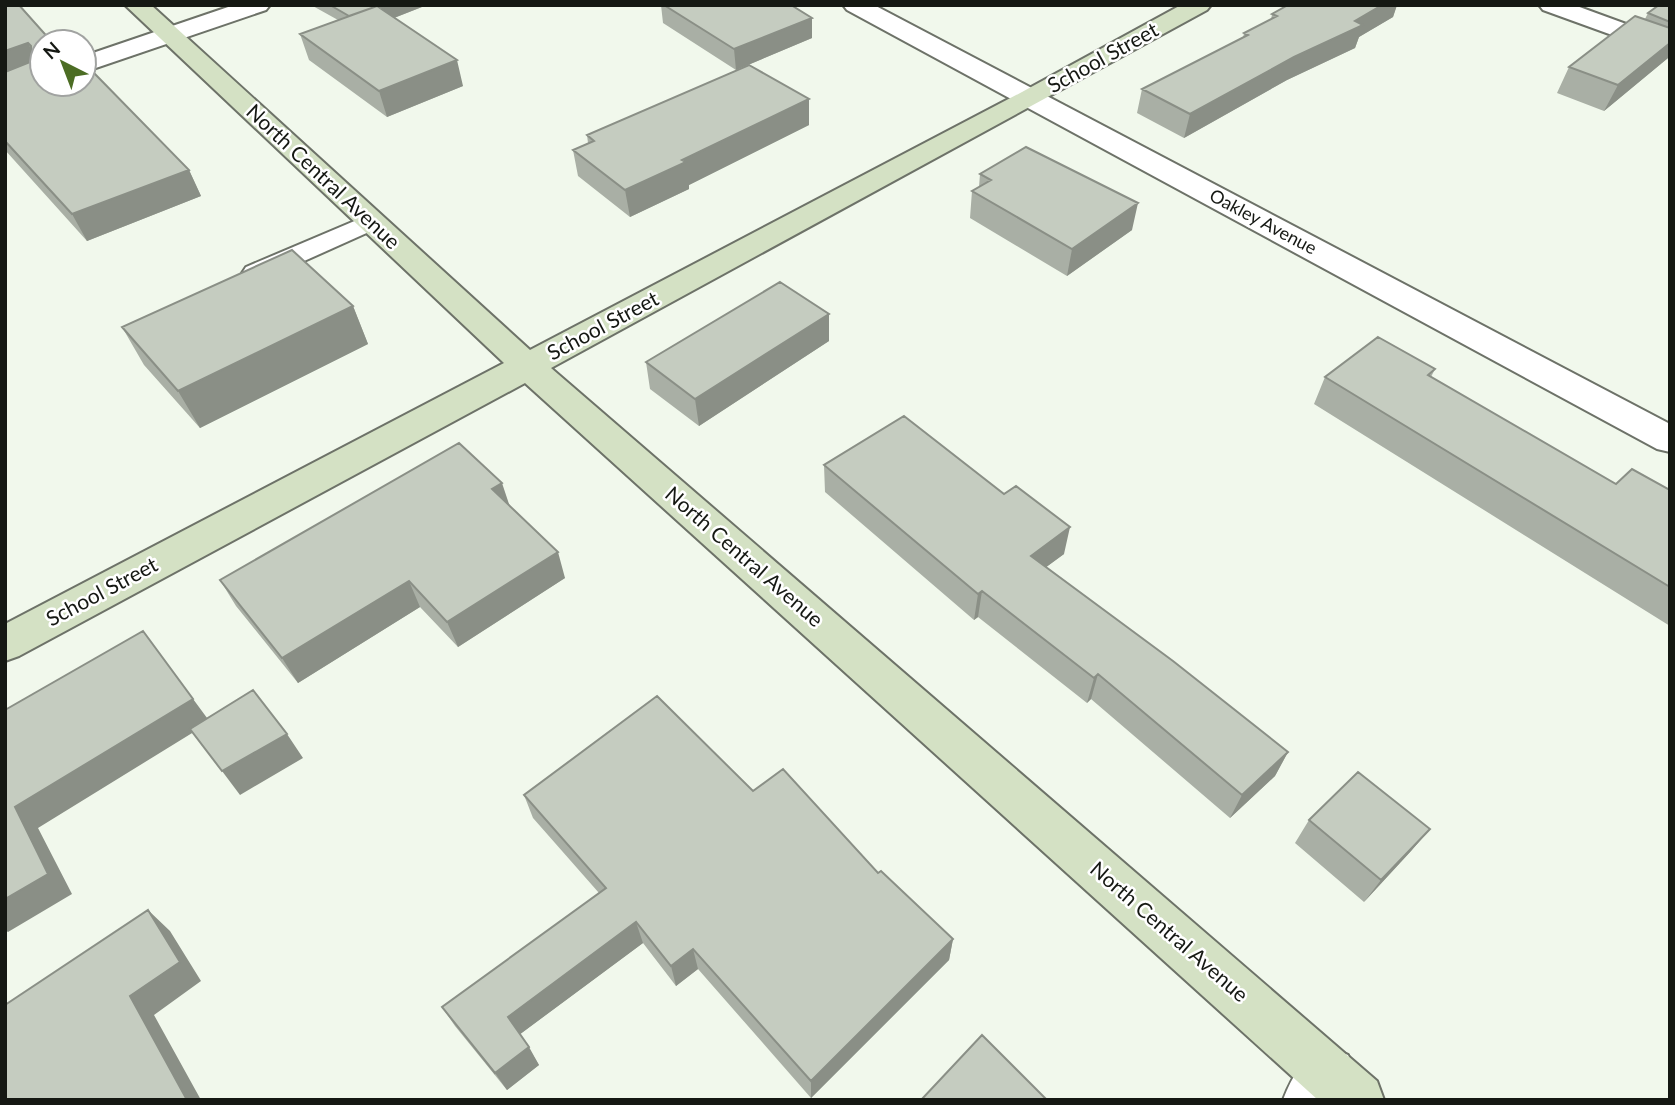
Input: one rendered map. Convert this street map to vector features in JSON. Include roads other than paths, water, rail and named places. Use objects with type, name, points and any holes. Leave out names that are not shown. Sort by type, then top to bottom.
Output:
[{"type":"main road","name":"North Central Avenue","points":[[136,5],[527,366],[1332,1091]]},
{"type":"main road","name":"School Street","points":[[5,644],[1031,98],[1199,5]]},
{"type":"street","points":[[98,59],[258,5]]},
{"type":"street","name":"Oakley Avenue","points":[[855,5],[1670,440]]},
{"type":"street","points":[[1551,5],[1670,49]]},
{"type":"lane","points":[[232,284],[372,222]]}]
